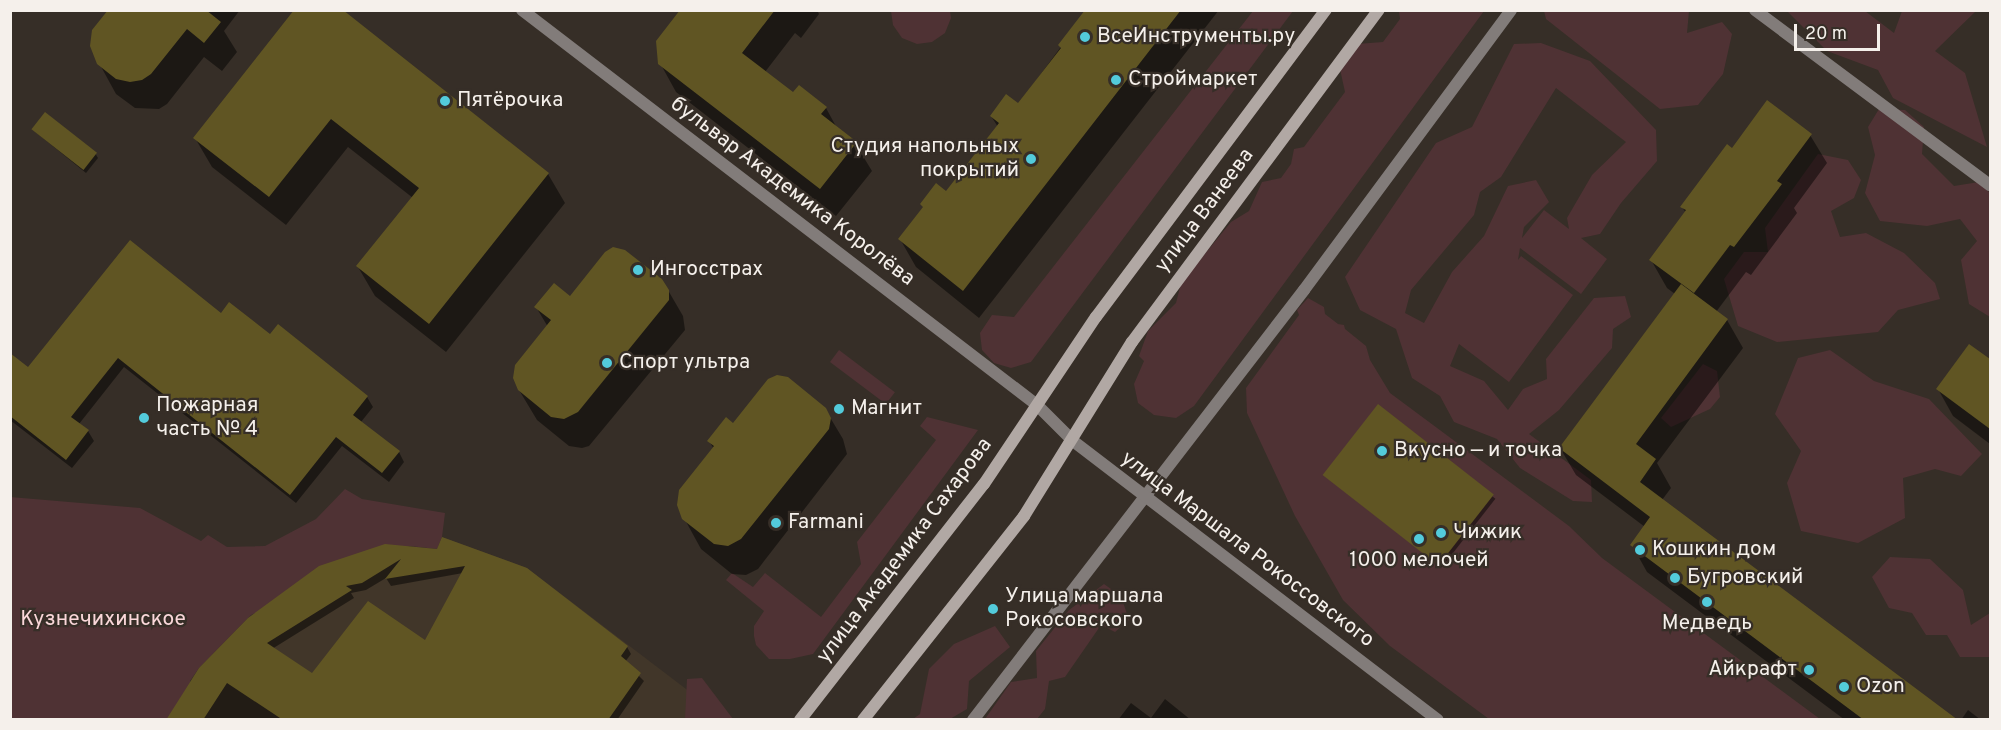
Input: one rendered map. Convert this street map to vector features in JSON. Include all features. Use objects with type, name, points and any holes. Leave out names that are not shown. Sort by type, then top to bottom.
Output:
[{"type":"main road","name":"улица Ванеева","points":[[1037,405],[1096,317],[1326,10]]},
{"type":"main road","name":"улица Ванеева","points":[[1072,441],[1132,342],[1379,10]]},
{"type":"main road","name":"улица Академика Сахарова","points":[[800,720],[984,484],[1037,405]]},
{"type":"main road","points":[[863,720],[1024,516],[1072,441]]},
{"type":"street","name":"бульвар Академика Королёва","points":[[522,10],[1037,405]]},
{"type":"street","points":[[973,720],[1090,565],[1146,497],[1304,290],[1511,10]]},
{"type":"street","points":[[1755,10],[1990,185]]},
{"type":"street","name":"улица Маршала Рокоссовского","points":[[1037,405],[1072,441],[1438,720]]},
{"type":"shaded area","points":[[442,537],[527,568],[715,711],[721,720],[166,720],[199,668],[248,618],[319,566],[385,544],[436,549]]},
{"type":"green space","points":[[891,11],[950,11],[951,18],[945,33],[932,42],[917,44],[902,38],[893,25]]},
{"type":"green space","points":[[1253,11],[1293,11],[1031,362],[1011,368],[994,363],[982,350],[980,333],[992,315],[1014,317]]},
{"type":"green space","points":[[1399,11],[1484,11],[1194,406],[1176,418],[1154,415],[1138,403],[1134,384],[1144,361],[1139,356],[1148,331],[1176,303],[1181,283],[1231,222],[1249,211],[1262,182],[1281,178],[1291,164],[1294,149],[1304,147],[1345,92],[1340,69],[1357,44],[1383,42],[1400,19]]},
{"type":"green space","points":[[1544,11],[1689,11],[1687,33],[1722,22],[1732,34],[1723,74],[1698,105],[1660,109],[1546,19]]},
{"type":"green space","points":[[1787,11],[1865,11],[1894,33],[1902,11],[1976,11],[1935,51],[1965,73],[1987,147],[1893,98],[1878,70],[1827,51]]},
{"type":"green space","points":[[1541,43],[1590,61],[1656,130],[1657,161],[1621,203],[1600,234],[1581,238],[1607,259],[1581,294],[1520,248],[1518,260],[1521,256],[1573,295],[1509,382],[1459,344],[1450,366],[1484,381],[1508,410],[1523,389],[1547,379],[1546,359],[1594,298],[1625,296],[1631,317],[1613,329],[1612,348],[1559,410],[1529,434],[1591,480],[1592,502],[1573,501],[1520,468],[1497,439],[1454,422],[1440,396],[1412,378],[1396,329],[1360,310],[1345,277],[1436,143],[1472,127],[1514,44]],"holes":[[[1556,88],[1626,142],[1592,175],[1567,218],[1569,229],[1544,210],[1522,238],[1524,227],[1549,202],[1536,180],[1508,186],[1484,236],[1452,272],[1424,323],[1405,313],[1411,290],[1474,215],[1480,192],[1501,177]]]},
{"type":"green space","points":[[1879,109],[1905,110],[1924,127],[1922,154],[1954,186],[1979,182],[1990,193],[1990,317],[1969,304],[1961,260],[1977,241],[1960,219],[1927,226],[1880,221],[1865,193],[1875,155],[1868,127]]},
{"type":"green space","points":[[1818,154],[1848,160],[1861,180],[1854,198],[1831,211],[1840,237],[1866,233],[1904,253],[1935,283],[1940,299],[1898,310],[1878,332],[1777,342],[1738,326],[1724,279],[1744,252],[1768,252],[1765,228]]},
{"type":"green space","points":[[1308,298],[1324,307],[1325,314],[1338,324],[1344,325],[1345,329],[1366,346],[1370,360],[1390,393],[1569,526],[1602,558],[1820,719],[1489,719],[1390,646],[1343,600],[1295,516],[1247,413],[1246,388],[1299,315],[1297,310]]},
{"type":"green space","points":[[839,350],[895,392],[886,404],[830,362]]},
{"type":"green space","points":[[1830,350],[1874,381],[1929,399],[1982,454],[1961,476],[1935,469],[1903,478],[1905,518],[1858,543],[1801,531],[1787,483],[1801,451],[1775,414],[1798,358]]},
{"type":"green space","points":[[1703,364],[1717,371],[1720,397],[1710,409],[1671,427],[1661,418]]},
{"type":"green space","points":[[927,417],[978,430],[813,654],[790,659],[769,659],[756,645],[754,636],[754,626],[764,611],[726,580],[732,573],[753,587],[765,573],[821,617],[861,564],[857,542],[936,440],[920,426]]},
{"type":"green space","name":"Кузнечихинское","points":[[345,489],[362,499],[445,513],[442,537],[437,549],[409,546],[251,615],[199,668],[190,681],[191,696],[177,719],[11,720],[10,497],[140,508],[201,541],[208,535],[227,547],[265,546],[316,519]]},
{"type":"green space","points":[[1890,557],[1930,559],[1963,590],[1971,625],[1990,613],[1990,657],[1960,657],[1947,635],[1926,635],[1912,613],[1889,608],[1872,577]]},
{"type":"green space","points":[[1104,584],[1121,596],[1129,620],[1115,632],[1101,625],[1065,677],[1049,681],[1045,709],[1037,719],[985,719],[1011,682],[1037,678],[1036,651],[1069,610]]},
{"type":"green space","points":[[995,626],[1010,647],[969,681],[967,709],[950,719],[913,719],[920,714],[929,669],[954,644]]},
{"type":"green space","points":[[702,678],[733,719],[685,719],[687,679]]},
{"type":"building","points":[[108,10],[206,10],[221,22],[204,43],[187,29],[151,74],[142,80],[130,82],[116,79],[97,64],[90,46],[92,30]]},
{"type":"building","points":[[294,10],[343,10],[549,173],[429,324],[356,266],[419,188],[331,119],[269,197],[193,138]]},
{"type":"building","points":[[680,10],[775,10],[742,53],[793,92],[799,85],[827,107],[821,114],[857,142],[820,189],[658,64],[656,41]]},
{"type":"building","points":[[1085,10],[1181,10],[963,291],[898,239],[923,207],[920,204],[936,183],[946,191],[999,123],[990,116],[1006,94],[1018,103],[1061,48],[1058,45]]},
{"type":"building","points":[[1767,100],[1812,134],[1777,181],[1782,184],[1734,247],[1730,245],[1694,293],[1649,260],[1686,210],[1680,207],[1727,144],[1732,148]]},
{"type":"building","points":[[45,112],[97,153],[83,170],[31,129]]},
{"type":"building","points":[[130,240],[221,313],[229,302],[270,334],[278,324],[368,396],[353,415],[400,451],[382,473],[336,437],[290,495],[118,358],[71,417],[89,430],[66,460],[10,416],[10,353],[28,367]]},
{"type":"building","points":[[613,247],[625,250],[662,279],[669,290],[669,300],[578,412],[564,419],[551,417],[518,390],[513,378],[515,365],[551,320],[534,307],[554,283],[570,296],[605,252]]},
{"type":"building","points":[[1681,284],[1728,319],[1636,444],[1656,459],[1640,482],[1958,720],[1864,720],[1630,545],[1650,517],[1559,448]]},
{"type":"building","points":[[1969,344],[1990,359],[1990,429],[1936,389]]},
{"type":"building","points":[[777,375],[788,377],[826,408],[831,418],[829,429],[741,539],[728,546],[714,544],[682,519],[677,505],[679,490],[714,446],[707,441],[726,417],[733,423],[768,379]]},
{"type":"building","points":[[1378,404],[1494,495],[1438,565],[1323,475]]},
{"type":"building","points":[[442,537],[527,568],[628,646],[621,656],[641,673],[608,720],[283,720],[227,683],[203,720],[166,720],[199,668],[248,618],[319,566],[385,544],[437,549]],"holes":[[[401,559],[385,579],[465,566],[425,640],[368,601],[312,673],[267,643],[352,590],[346,586],[362,583]]]},
{"type":"place","name":"ВсеИнструменты.ру","points":[[1085,37]]},
{"type":"place","name":"Строймаркет","points":[[1116,80]]},
{"type":"place","name":"Пятёрочка","points":[[445,101]]},
{"type":"place","name":"Студия напольных покрытий","points":[[1031,159]]},
{"type":"place","name":"Ингосстрах","points":[[638,270]]},
{"type":"place","name":"Спорт ультра","points":[[607,363]]},
{"type":"place","name":"Магнит","points":[[839,409]]},
{"type":"place","name":"Пожарная часть № 4","points":[[144,418]]},
{"type":"place","name":"Вкусно — и точка","points":[[1382,451]]},
{"type":"place","name":"Farmani","points":[[776,523]]},
{"type":"place","name":"Чижик","points":[[1441,533]]},
{"type":"place","name":"1000 мелочей","points":[[1419,539]]},
{"type":"place","name":"Кошкин дом","points":[[1640,550]]},
{"type":"place","name":"Бугровский","points":[[1675,578]]},
{"type":"place","name":"Медведь","points":[[1707,602]]},
{"type":"place","name":"Улица маршала Рокосовского","points":[[993,609]]},
{"type":"place","name":"Айкрафт","points":[[1809,670]]},
{"type":"place","name":"Ozon","points":[[1844,687]]}]
